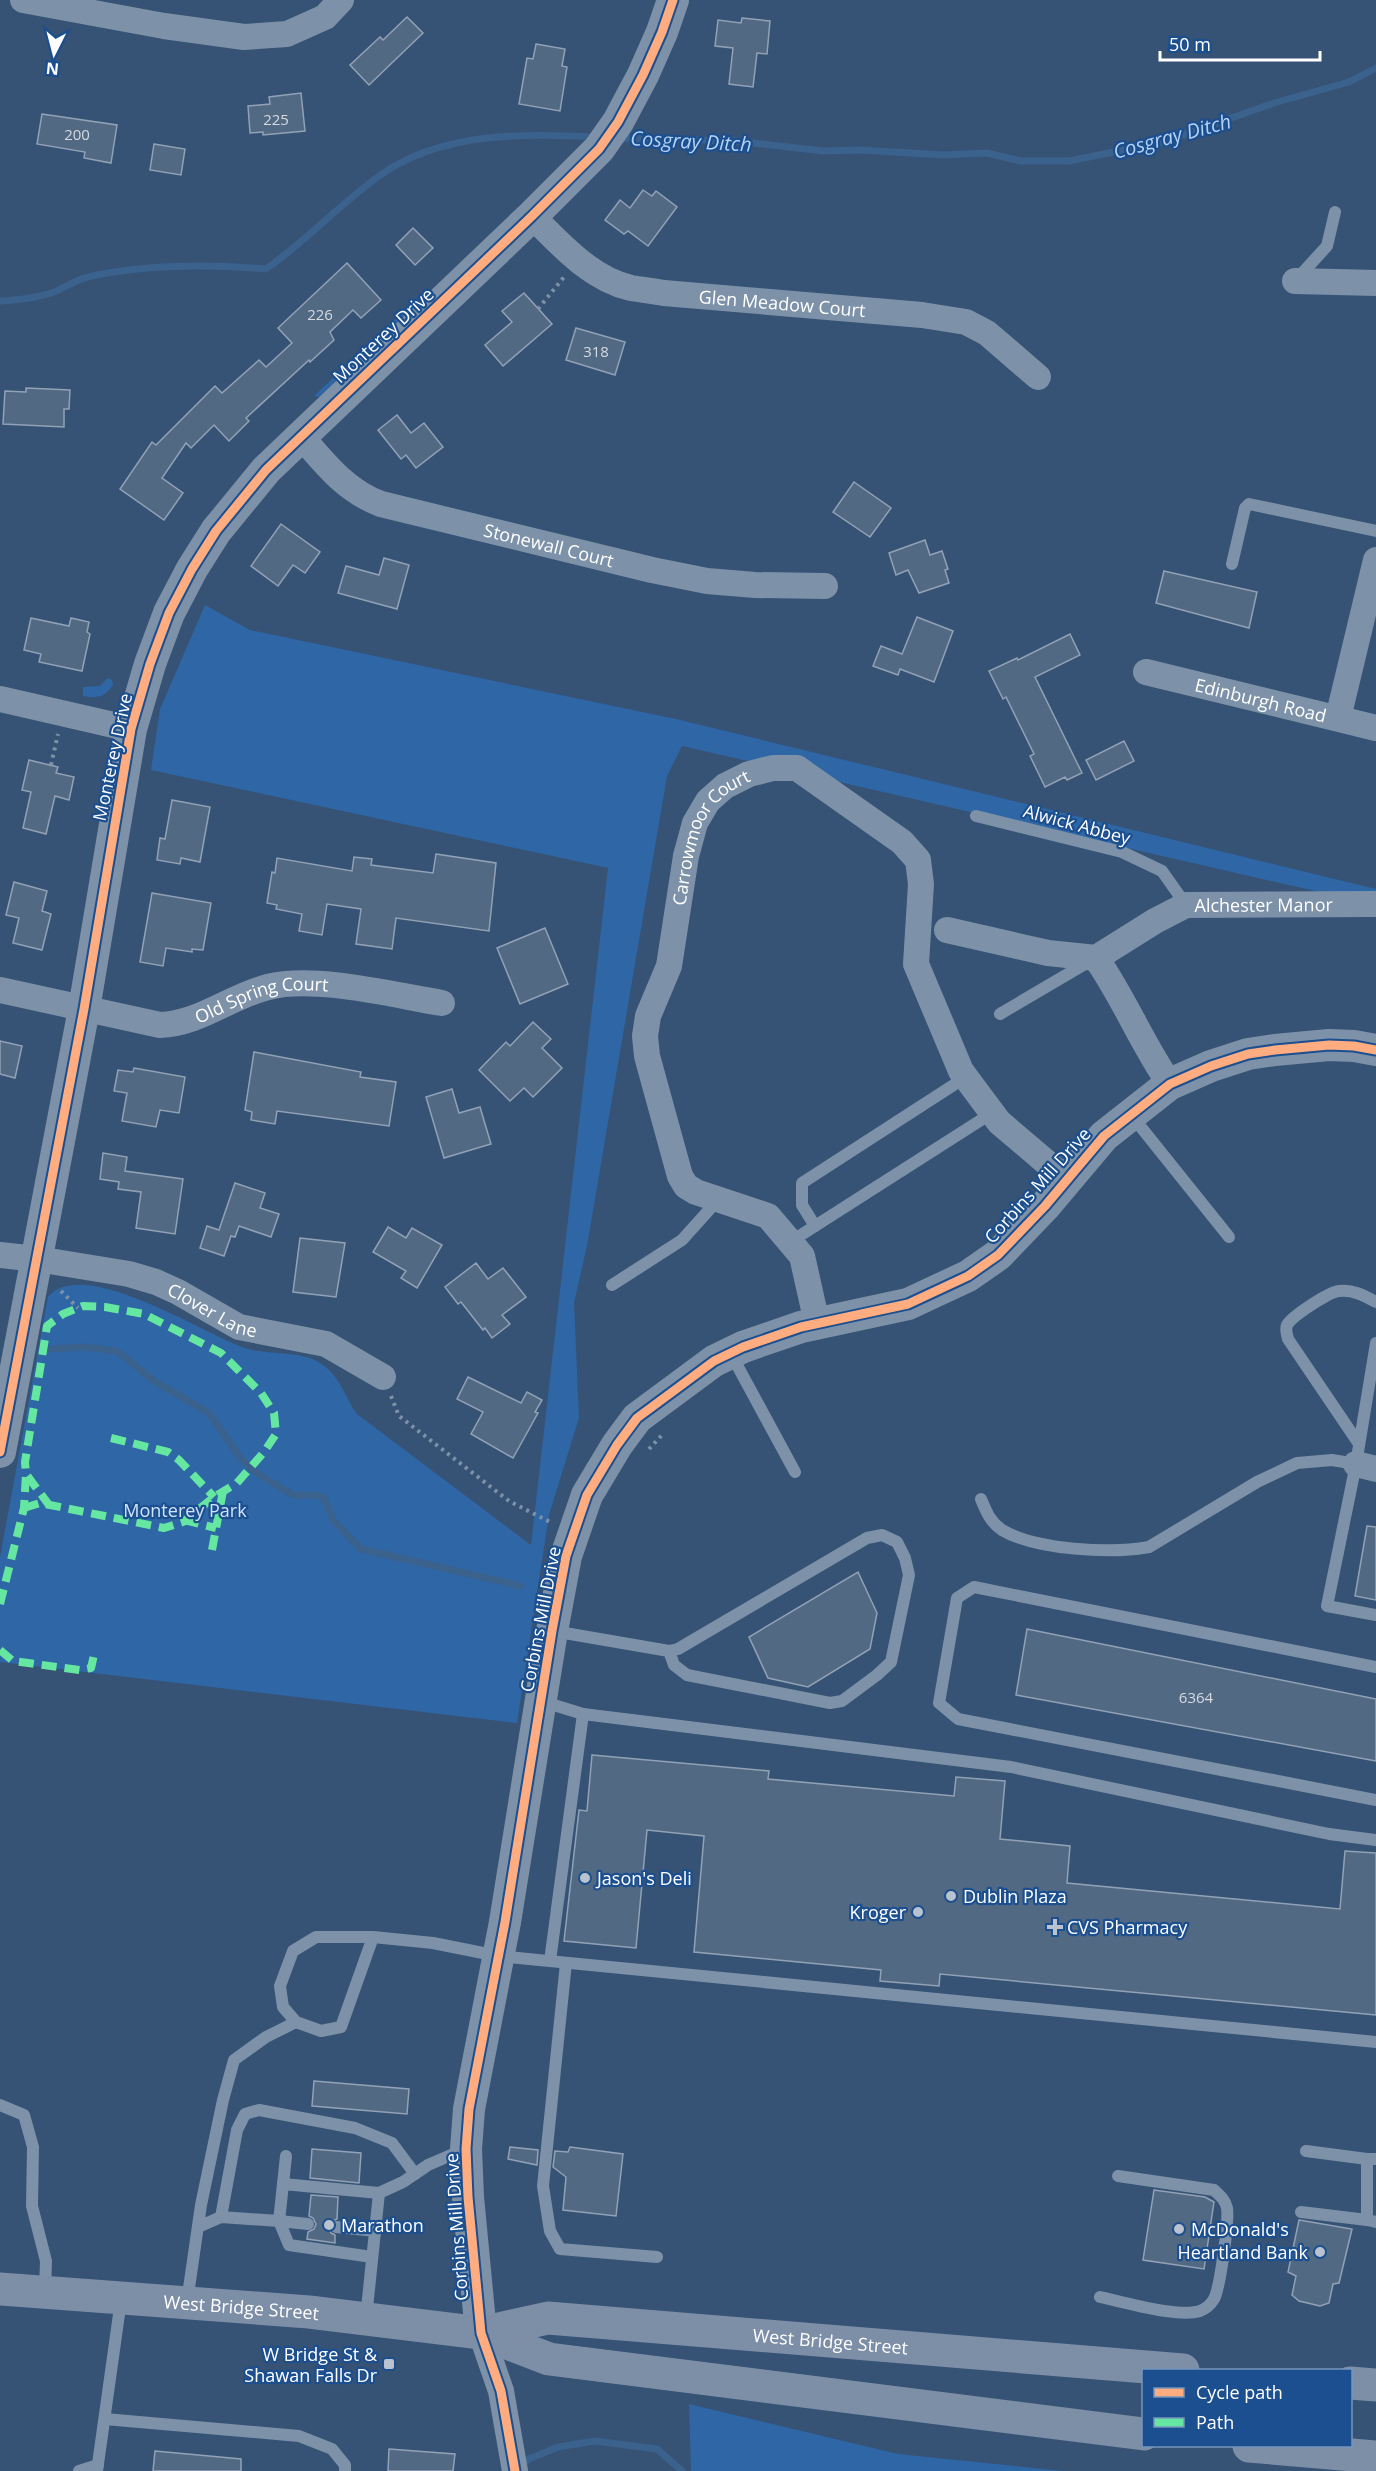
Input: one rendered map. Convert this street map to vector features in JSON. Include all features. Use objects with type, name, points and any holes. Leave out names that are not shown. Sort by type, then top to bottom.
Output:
[{"type":"main road","name":"West Bridge Street","points":[[0,2289],[309,2312],[481,2333],[549,2359],[1142,2434]]},
{"type":"main road","name":"West Bridge Street","points":[[481,2333],[548,2318],[1171,2369]]},
{"type":"main road","points":[[1352,2383],[1376,2385]]},
{"type":"main road","points":[[1270,2447],[1376,2457]]},
{"type":"street","points":[[23,0],[244,37],[287,34],[325,17],[341,0]]},
{"type":"street","name":"Monterey Drive","points":[[0,1452],[84,1009],[131,729],[170,613],[192,569],[216,531],[266,470],[599,149],[618,122],[653,53],[673,0]]},
{"type":"street","name":"Glen Meadow Court","points":[[532,216],[576,259],[603,277],[630,288],[664,293],[922,315],[966,322],[987,333],[1038,377]]},
{"type":"street","points":[[1295,281],[1376,283]]},
{"type":"street","name":"Stonewall Court","points":[[301,436],[350,488],[363,497],[381,504],[630,565],[707,581],[755,585],[825,586]]},
{"type":"street","points":[[1338,718],[1376,560]]},
{"type":"street","name":"Edinburgh Road","points":[[1146,672],[1376,728]]},
{"type":"street","points":[[0,699],[131,729]]},
{"type":"street","name":"Carrowmoor Court","points":[[817,1323],[802,1256],[768,1216],[696,1192],[686,1186],[680,1176],[647,1056],[645,1036],[648,1016],[669,966],[686,856],[695,823],[708,801],[725,786],[749,774],[765,770],[797,768],[902,842],[918,860],[921,884],[916,964],[961,1071],[999,1122],[1067,1180]]},
{"type":"street","name":"Alchester Manor","points":[[1096,958],[1155,921],[1186,905],[1376,904]]},
{"type":"street","points":[[947,930],[1048,952],[1096,958],[1116,988],[1170,1084]]},
{"type":"street","name":"Old Spring Court","points":[[0,990],[137,1021],[174,1024],[187,1021],[250,992],[293,983],[315,983],[442,1003]]},
{"type":"street","name":"Corbins Mill Drive","points":[[481,2333],[468,2198],[466,2149],[470,2109],[566,1556],[587,1496],[617,1445],[637,1418],[686,1379],[730,1353],[817,1323],[908,1304],[968,1276],[998,1255],[1104,1136],[1170,1084],[1211,1066],[1257,1053],[1301,1046],[1329,1045],[1376,1050]]},
{"type":"street","name":"Clover Lane","points":[[0,1255],[37,1258],[129,1274],[156,1282],[239,1327],[290,1339],[326,1344],[383,1377]]},
{"type":"street","points":[[481,2333],[501,2391],[515,2471]]},
{"type":"lane","points":[[1295,281],[1327,246],[1335,212]]},
{"type":"lane","points":[[1232,564],[1245,508],[1249,504],[1376,531]]},
{"type":"lane","name":"Alwick Abbey","points":[[976,816],[1122,852],[1161,871],[1186,905]]},
{"type":"lane","name":"Alchester Manor","points":[[1000,1014],[1096,958]]},
{"type":"lane","points":[[815,1226],[802,1205],[802,1183],[966,1077]]},
{"type":"lane","points":[[790,1242],[993,1113]]},
{"type":"lane","points":[[1132,1115],[1229,1237]]},
{"type":"lane","points":[[612,1285],[682,1240],[718,1200]]},
{"type":"lane","points":[[1364,1459],[1288,1339],[1286,1331],[1287,1324],[1293,1318],[1331,1293],[1353,1292],[1376,1302]]},
{"type":"lane","points":[[1376,1343],[1364,1459],[1327,1606],[1376,1615]]},
{"type":"lane","points":[[730,1353],[795,1473]]},
{"type":"lane","points":[[981,1499],[988,1517],[1001,1529],[1035,1543],[1106,1551],[1129,1551],[1149,1547],[1257,1482],[1297,1463],[1364,1459]]},
{"type":"lane","points":[[552,1631],[669,1651],[678,1649],[867,1538],[882,1535],[897,1542],[905,1558],[909,1575],[891,1662],[842,1701],[830,1703],[687,1675],[674,1665],[669,1651]]},
{"type":"lane","points":[[1376,1667],[974,1587],[957,1598],[939,1702],[958,1719],[1376,1800]]},
{"type":"lane","points":[[541,1701],[583,1714],[1011,1767],[1329,1834],[1376,1840]]},
{"type":"lane","points":[[550,1961],[583,1714]]},
{"type":"lane","points":[[373,1937],[341,2027],[321,2031],[296,2022],[284,2007],[280,1986],[293,1951],[316,1937],[373,1937],[433,1943],[498,1956],[1376,2042]]},
{"type":"lane","points":[[566,1963],[543,2186],[550,2231],[560,2249],[657,2257]]},
{"type":"lane","points":[[187,2303],[198,2227],[223,2100],[234,2060],[266,2037],[296,2022]]},
{"type":"lane","points":[[0,2105],[24,2115],[33,2147],[32,2206],[46,2261],[45,2293]]},
{"type":"lane","points":[[221,2217],[237,2130],[245,2114],[260,2110],[355,2128],[392,2143],[414,2174]]},
{"type":"lane","points":[[283,2184],[379,2193],[466,2149]]},
{"type":"lane","points":[[1302,2212],[1371,2221],[1371,2159],[1306,2151]]},
{"type":"lane","points":[[286,2156],[279,2221],[289,2245],[372,2257]]},
{"type":"lane","points":[[1100,2297],[1173,2311],[1199,2311],[1215,2298],[1221,2265],[1227,2209],[1224,2199],[1219,2194],[1214,2190],[1118,2176]]},
{"type":"lane","points":[[365,2319],[379,2193]]},
{"type":"lane","points":[[198,2227],[221,2217],[308,2224]]},
{"type":"lane","points":[[336,2227],[376,2231]]},
{"type":"lane","points":[[79,2471],[98,2468],[121,2299]]},
{"type":"lane","points":[[105,2419],[299,2436],[332,2449],[345,2465],[345,2471]]},
{"type":"path","points":[[538,309],[576,259]]},
{"type":"path","points":[[51,765],[59,730]]},
{"type":"path","points":[[61,1292],[78,1308]]},
{"type":"path","points":[[383,1377],[399,1416],[509,1501],[552,1524]]},
{"type":"green space","points":[[410,305],[411,310],[319,397],[314,396]]},
{"type":"green space","name":"Monterey Park","points":[[205,605],[250,630],[676,719],[1376,889],[1376,905],[682,746],[667,776],[587,1246],[574,1303],[579,1418],[549,1515],[517,1723],[0,1662],[0,1557],[48,1297],[65,1287],[88,1285],[115,1291],[245,1348],[303,1356],[320,1363],[337,1379],[357,1414],[531,1545],[608,868],[151,770],[160,709]]},
{"type":"green space","points":[[108,678],[112,680],[113,685],[104,695],[83,696],[83,687],[100,686]]},
{"type":"green space","points":[[689,2404],[898,2454],[1063,2471],[691,2471]]},
{"type":"building","points":[[407,17],[423,33],[369,85],[350,65],[380,37],[383,40]]},
{"type":"building","points":[[742,18],[770,21],[767,54],[757,53],[753,87],[729,84],[733,48],[715,46],[718,20],[741,23]]},
{"type":"building","points":[[536,44],[565,49],[562,66],[567,67],[560,111],[519,104],[527,58],[533,59]]},
{"type":"building","points":[[301,93],[305,131],[263,135],[263,132],[250,133],[248,106],[270,104],[269,97]]},
{"type":"building","points":[[42,114],[117,125],[111,163],[84,158],[85,152],[37,144]]},
{"type":"building","points":[[154,144],[185,149],[181,175],[150,170]]},
{"type":"building","points":[[643,190],[652,196],[656,191],[677,207],[648,246],[628,231],[624,234],[605,220],[620,200],[630,208]]},
{"type":"building","points":[[413,228],[433,248],[415,265],[396,245]]},
{"type":"building","points":[[347,263],[381,300],[361,318],[353,310],[330,332],[334,340],[246,418],[249,421],[229,441],[214,425],[191,448],[186,443],[162,478],[183,493],[164,520],[120,489],[152,442],[156,445],[215,386],[222,393],[259,360],[266,367],[292,343],[278,328]]},
{"type":"building","points":[[524,293],[552,324],[503,366],[485,345],[512,322],[502,311]]},
{"type":"building","points":[[576,328],[625,342],[615,375],[566,360]]},
{"type":"building","points":[[26,388],[70,390],[69,409],[64,409],[64,427],[3,424],[5,391],[26,392]]},
{"type":"building","points":[[397,415],[411,433],[424,423],[443,447],[416,468],[406,455],[401,459],[378,430]]},
{"type":"building","points":[[854,482],[891,508],[870,537],[833,512]]},
{"type":"building","points":[[281,524],[320,552],[305,573],[293,565],[278,586],[251,566]]},
{"type":"building","points":[[925,540],[930,555],[942,551],[948,569],[945,570],[949,583],[919,593],[908,570],[896,575],[889,553]]},
{"type":"building","points":[[384,558],[409,565],[397,609],[338,593],[346,566],[379,575]]},
{"type":"building","points":[[1164,571],[1257,592],[1249,628],[1156,603]]},
{"type":"building","points":[[917,617],[953,631],[934,682],[900,669],[898,675],[873,666],[881,646],[902,654]]},
{"type":"building","points":[[31,618],[69,626],[71,618],[89,622],[87,632],[90,634],[82,671],[39,662],[41,654],[24,650]]},
{"type":"building","points":[[1070,634],[1080,655],[1035,677],[1082,773],[1067,780],[1065,777],[1045,787],[1030,756],[1034,754],[1006,697],[1003,699],[989,671],[1017,658],[1018,660]]},
{"type":"building","points":[[1124,741],[1134,761],[1096,780],[1086,760]]},
{"type":"building","points":[[29,760],[58,767],[56,773],[74,777],[69,800],[55,796],[46,834],[23,828],[31,792],[22,790]]},
{"type":"building","points":[[172,800],[210,807],[200,862],[181,858],[180,864],[157,860],[160,838],[165,839]]},
{"type":"building","points":[[436,854],[496,863],[489,931],[396,918],[392,949],[356,944],[361,909],[327,904],[322,935],[299,931],[302,914],[276,909],[277,905],[267,903],[272,872],[275,873],[277,858],[352,871],[354,857],[372,859],[371,865],[433,873]]},
{"type":"building","points":[[14,882],[47,891],[42,911],[51,914],[42,950],[13,943],[19,918],[6,915]]},
{"type":"building","points":[[152,893],[211,903],[203,950],[192,949],[192,952],[166,948],[163,966],[140,962]]},
{"type":"building","points":[[545,928],[568,984],[520,1004],[497,948]]},
{"type":"building","points":[[533,1022],[551,1039],[542,1048],[562,1068],[533,1097],[524,1088],[510,1101],[479,1070],[506,1042],[510,1046]]},
{"type":"building","points":[[0,1041],[22,1046],[15,1078],[0,1074]]},
{"type":"building","points":[[254,1052],[361,1072],[360,1077],[396,1082],[389,1126],[277,1111],[275,1124],[251,1120],[252,1112],[245,1110]]},
{"type":"building","points":[[134,1068],[185,1077],[179,1113],[160,1110],[156,1127],[122,1121],[127,1093],[114,1091],[118,1070],[133,1072]]},
{"type":"building","points":[[452,1089],[459,1113],[480,1107],[491,1144],[444,1158],[426,1097]]},
{"type":"building","points":[[103,1153],[127,1157],[125,1171],[183,1179],[175,1234],[136,1228],[141,1192],[118,1189],[119,1182],[100,1179]]},
{"type":"building","points":[[235,1183],[265,1193],[260,1208],[279,1214],[271,1237],[239,1226],[235,1237],[231,1236],[224,1256],[200,1248],[207,1226],[219,1230]]},
{"type":"building","points":[[388,1227],[406,1238],[412,1228],[442,1245],[417,1288],[401,1278],[406,1271],[373,1252]]},
{"type":"building","points":[[300,1238],[345,1243],[336,1297],[293,1292]]},
{"type":"building","points":[[476,1263],[488,1279],[503,1268],[526,1297],[502,1315],[510,1324],[492,1338],[461,1302],[458,1304],[445,1287]]},
{"type":"building","points":[[468,1377],[521,1403],[527,1392],[542,1400],[535,1412],[538,1413],[513,1458],[471,1434],[483,1412],[457,1399]]},
{"type":"building","points":[[1367,1526],[1376,1527],[1376,1600],[1355,1596]]},
{"type":"building","points":[[858,1572],[877,1613],[870,1649],[808,1687],[768,1678],[749,1637]]},
{"type":"building","points":[[1027,1629],[1376,1699],[1376,1761],[1016,1695]]},
{"type":"building","name":"Dublin Plaza","points":[[592,1755],[769,1771],[768,1779],[954,1796],[956,1777],[1005,1781],[1000,1839],[1070,1846],[1067,1883],[1340,1909],[1345,1851],[1376,1853],[1376,2015],[940,1974],[939,1986],[880,1981],[881,1970],[694,1952],[704,1836],[647,1830],[636,1948],[564,1941],[579,1810],[587,1811]]},
{"type":"building","points":[[314,2081],[409,2089],[407,2114],[312,2106]]},
{"type":"building","points":[[510,2147],[538,2150],[537,2165],[508,2159]]},
{"type":"building","points":[[570,2147],[623,2154],[616,2216],[563,2210],[566,2177],[553,2167],[555,2151],[568,2152]]},
{"type":"building","points":[[312,2149],[361,2153],[359,2183],[310,2178]]},
{"type":"building","name":"McDonald's","points":[[1154,2190],[1205,2197],[1214,2202],[1204,2269],[1143,2260]]},
{"type":"building","points":[[311,2195],[338,2197],[337,2219],[330,2222],[328,2227],[335,2235],[335,2243],[307,2239],[308,2232],[314,2229],[316,2224],[309,2216]]},
{"type":"building","name":"Heartland Bank","points":[[1299,2220],[1352,2229],[1339,2283],[1333,2284],[1329,2303],[1320,2306],[1299,2301],[1292,2295],[1296,2276],[1288,2272]]},
{"type":"building","points":[[389,2449],[455,2454],[453,2471],[388,2471]]},
{"type":"building","points":[[155,2451],[241,2459],[241,2471],[153,2471]]},
{"type":"waterway","name":"Cosgray Ditch","points":[[618,138],[735,141],[823,151],[860,150],[944,155],[987,153],[1021,161],[1069,161],[1163,142],[1274,103],[1349,82],[1376,68]]},
{"type":"waterway","name":"Cosgray Ditch","points":[[0,301],[41,296],[88,277],[154,267],[221,266],[266,269],[379,176],[428,151],[483,138],[539,135],[595,137]]},
{"type":"waterway","points":[[51,1349],[85,1347],[117,1351],[154,1381],[209,1413],[241,1459],[258,1474],[293,1495],[315,1495],[324,1498],[333,1520],[361,1549],[521,1586]]},
{"type":"waterway","points":[[521,2465],[529,2459],[558,2447],[595,2441],[657,2449],[682,2471]]},
{"type":"marked path","points":[[24,1508],[40,1503],[164,1528],[183,1522],[214,1497],[237,1483],[264,1452],[276,1434],[274,1413],[261,1393],[221,1353],[144,1314],[105,1307],[83,1306],[63,1314],[47,1326],[25,1462],[26,1474],[49,1505]]},
{"type":"marked path","points":[[111,1438],[168,1452],[179,1460],[214,1497]]},
{"type":"marked path","points":[[0,1604],[24,1508],[26,1474]]},
{"type":"marked path","points":[[212,1550],[223,1491]]},
{"type":"marked path","points":[[184,1520],[216,1528]]},
{"type":"marked path","points":[[0,1650],[13,1661],[80,1670],[91,1668],[94,1655]]},
{"type":"cycle path","points":[[0,1452],[84,1009],[131,729],[150,664],[169,613],[192,569],[216,531],[266,470],[599,149],[618,122],[643,75],[673,0]]},
{"type":"cycle path","points":[[515,2471],[501,2391],[481,2333],[468,2197],[466,2149],[469,2109],[505,1922],[566,1556],[587,1495],[617,1445],[637,1418],[714,1361],[743,1347],[801,1327],[908,1304],[968,1276],[998,1255],[1045,1206],[1104,1136],[1170,1084],[1211,1066],[1248,1054],[1329,1045],[1376,1050]]},
{"type":"place","name":"Jason's Deli","points":[[585,1878]]},
{"type":"place","name":"Dublin Plaza","points":[[951,1896]]},
{"type":"place","name":"Kroger","points":[[918,1912]]},
{"type":"place","name":"CVS Pharmacy","points":[[1055,1927]]},
{"type":"place","name":"Marathon","points":[[329,2225]]},
{"type":"place","name":"McDonald's","points":[[1179,2229]]},
{"type":"place","name":"Heartland Bank","points":[[1320,2252]]},
{"type":"place","name":"W Bridge St & Shawan Falls Dr","points":[[389,2364]]}]
